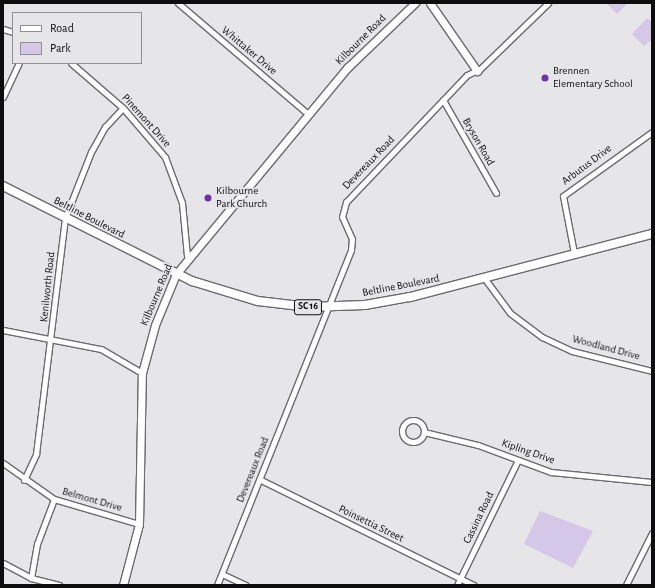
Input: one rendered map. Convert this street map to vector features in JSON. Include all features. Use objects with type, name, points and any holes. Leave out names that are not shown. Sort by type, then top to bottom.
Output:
[{"type":"main road","name":"Beltline Boulevard","points":[[3,186],[176,274],[258,301],[329,308],[387,302],[485,279],[574,253],[631,239]]},
{"type":"main road","name":"SC 16","points":[[631,239],[652,234]]},
{"type":"main road","name":"SC 16","points":[[631,239],[652,240]]},
{"type":"street","points":[[179,4],[188,3]]},
{"type":"street","name":"Kilbourne Road","points":[[123,585],[139,524],[142,373],[155,326],[176,274],[187,256],[308,114],[358,58],[415,3]]},
{"type":"street","points":[[430,3],[477,71]]},
{"type":"street","name":"Devereaux Road","points":[[217,585],[261,480],[352,247],[342,217],[346,202],[467,75],[477,71],[548,3]]},
{"type":"street","name":"Whittaker Drive","points":[[179,4],[308,114]]},
{"type":"street","points":[[3,97],[19,64]]},
{"type":"street","name":"Pinemont Drive","points":[[71,64],[123,108],[165,157],[182,203],[187,256]]},
{"type":"street","name":"Bryson Road","points":[[443,100],[496,193]]},
{"type":"street","name":"Kenilworth Road","points":[[24,480],[36,454],[52,339],[65,218],[91,152],[105,127],[123,108]]},
{"type":"street","name":"Arbutus Drive","points":[[574,253],[563,196],[652,132]]},
{"type":"street","name":"Woodland Drive","points":[[485,279],[510,313],[542,337],[572,351],[652,371]]},
{"type":"street","points":[[3,330],[101,349],[142,373]]},
{"type":"street","name":"Kipling Drive","points":[[424,432],[416,442],[407,441],[401,432],[408,421],[416,420],[424,432],[478,445],[551,472],[652,482]]},
{"type":"street","name":"Cassina Road","points":[[458,585],[518,460]]},
{"type":"street","name":"Belmont Drive","points":[[3,464],[24,480],[54,499],[139,524]]},
{"type":"street","name":"Poinsettia Street","points":[[261,480],[473,585]]},
{"type":"street","points":[[31,578],[37,544],[54,499]]},
{"type":"street","points":[[626,585],[652,534]]},
{"type":"street","points":[[3,564],[31,578],[59,585]]},
{"type":"street","points":[[222,574],[246,585]]},
{"type":"green space","points":[[606,3],[627,3],[627,4],[617,14]]},
{"type":"green space","points":[[647,18],[652,22],[652,39],[644,46],[632,34]]},
{"type":"green space","points":[[540,511],[593,531],[573,568],[524,544]]},
{"type":"place","name":"Brennen Elementary School","points":[[545,78]]},
{"type":"place","name":"Kilbourne Park Church","points":[[208,198]]}]
